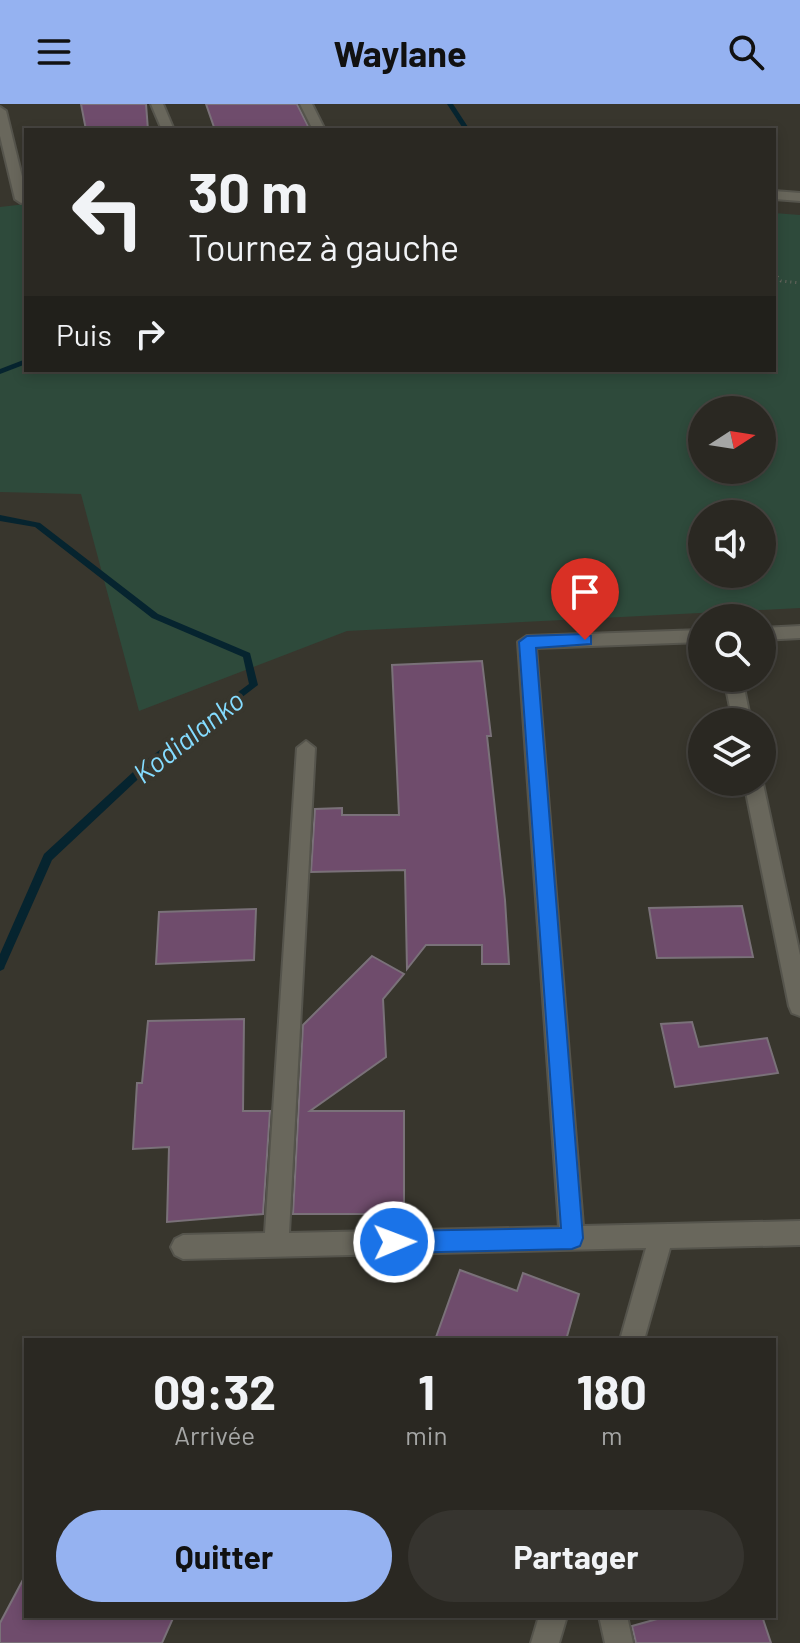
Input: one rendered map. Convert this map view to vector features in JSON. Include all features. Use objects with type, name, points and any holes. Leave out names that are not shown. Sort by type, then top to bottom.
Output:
[{"type":"street","points":[[157,104],[167,128]]},
{"type":"street","points":[[306,104],[318,128]]},
{"type":"street","points":[[0,111],[21,199]]},
{"type":"street","points":[[776,195],[800,197]]},
{"type":"street","points":[[776,633],[800,632]]},
{"type":"street","points":[[572,1238],[527,642],[688,636]]},
{"type":"street","points":[[276,1245],[306,748]]},
{"type":"street","points":[[757,796],[800,1006]]},
{"type":"street","points":[[183,1247],[800,1233]]},
{"type":"street","points":[[633,1338],[661,1236]]},
{"type":"street","points":[[545,1643],[552,1618]]},
{"type":"street","points":[[613,1618],[619,1643]]},
{"type":"path","points":[[776,275],[781,281],[800,283]]},
{"type":"green space","points":[[24,204],[24,372],[776,372],[776,213],[800,215],[800,608],[776,609],[776,604],[688,604],[688,614],[347,631],[139,711],[81,494],[0,492],[0,207]]},
{"type":"building","points":[[81,104],[146,104],[148,128],[86,128]]},
{"type":"building","points":[[206,104],[297,104],[309,128],[214,128]]},
{"type":"building","points":[[482,661],[509,964],[482,964],[482,945],[426,945],[407,969],[405,870],[311,872],[315,809],[342,808],[342,815],[399,815],[392,665]]},
{"type":"building","points":[[742,906],[753,957],[657,958],[649,908]]},
{"type":"building","points":[[256,909],[254,960],[156,964],[159,912]]},
{"type":"building","points":[[372,956],[404,974],[383,999],[386,1057],[310,1111],[404,1111],[404,1214],[293,1214],[303,1025]]},
{"type":"building","points":[[244,1019],[243,1111],[270,1111],[263,1214],[167,1222],[169,1147],[133,1149],[137,1083],[142,1083],[148,1021]]},
{"type":"building","points":[[692,1022],[699,1047],[767,1038],[778,1073],[675,1087],[661,1024]]},
{"type":"building","points":[[460,1270],[517,1291],[523,1273],[579,1294],[567,1338],[436,1338]]},
{"type":"building","points":[[24,1578],[24,1618],[173,1618],[162,1643],[0,1643],[0,1623]]},
{"type":"building","points":[[661,1618],[763,1618],[771,1643],[636,1643],[632,1626]]},
{"type":"waterway","name":"Kodialanko","points":[[450,104],[466,128]]},
{"type":"waterway","name":"Kodialanko","points":[[0,372],[24,362]]},
{"type":"waterway","name":"Kodialanko","points":[[0,518],[37,525],[155,616],[247,655],[254,685],[148,764],[48,857],[0,966]]},
{"type":"route","points":[[394,1242],[572,1238],[527,642],[585,640]]}]
